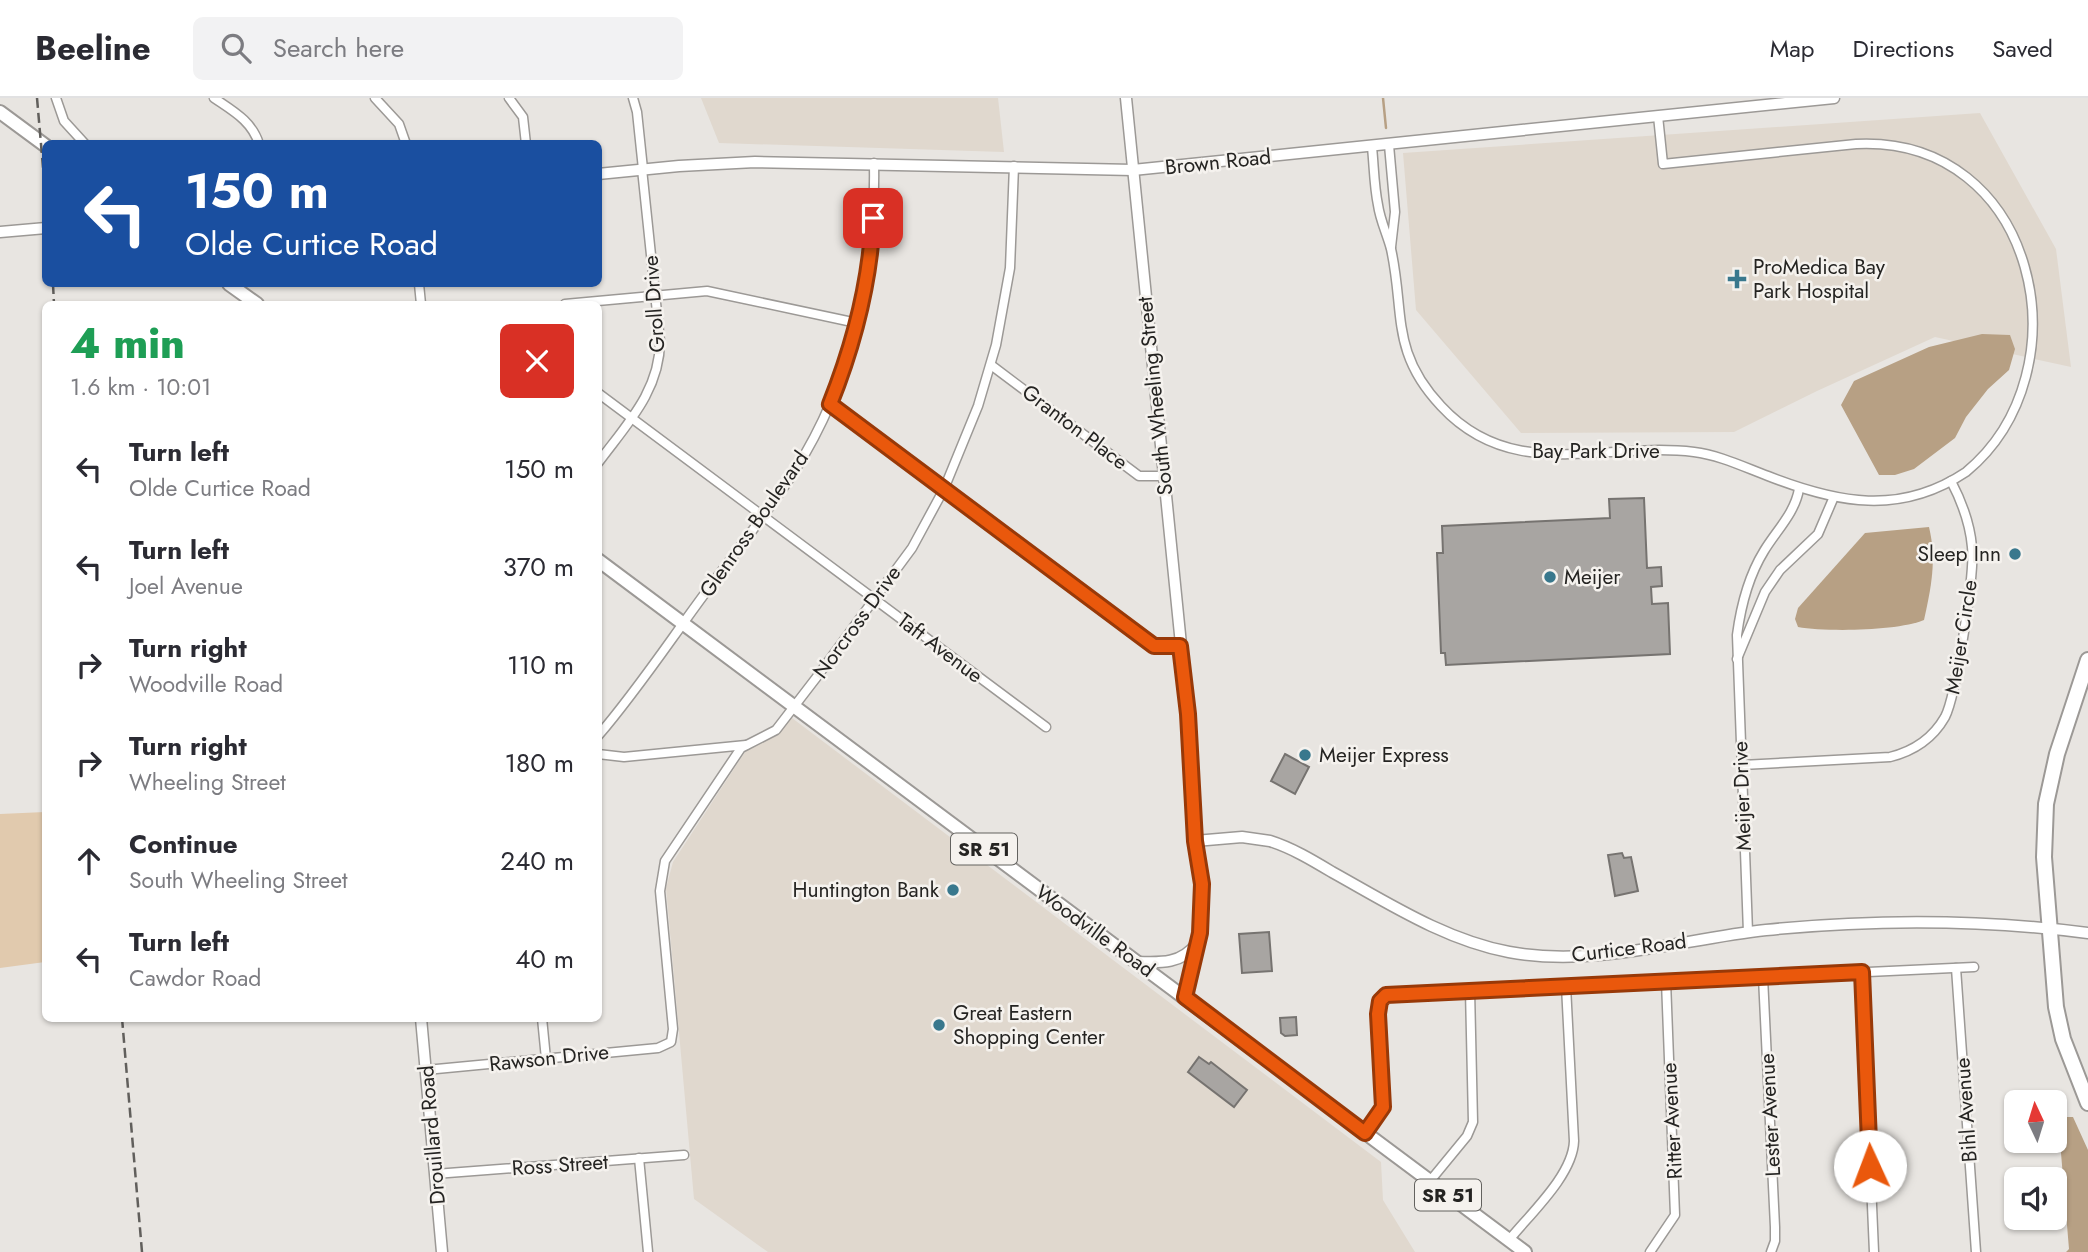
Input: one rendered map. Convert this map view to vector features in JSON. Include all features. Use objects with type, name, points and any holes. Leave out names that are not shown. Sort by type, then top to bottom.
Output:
[{"type":"highway","points":[[2088,660],[2057,754],[2046,804],[2044,857],[2056,1007],[2063,1038],[2088,1103]]},
{"type":"main road","points":[[0,112],[42,143]]},
{"type":"main road","points":[[233,287],[253,301]]},
{"type":"main road","name":"Woodville Road","points":[[602,562],[1525,1252]]},
{"type":"street","points":[[56,98],[64,121],[81,140]]},
{"type":"street","points":[[214,98],[248,122],[257,140]]},
{"type":"street","points":[[374,98],[399,124],[405,140]]},
{"type":"street","points":[[509,98],[523,117],[526,140]]},
{"type":"street","name":"Groll Drive","points":[[602,458],[648,395],[658,370],[660,347],[637,112],[633,98]]},
{"type":"street","name":"South Wheeling Street","points":[[1126,98],[1185,694],[1195,841],[1202,884],[1199,939],[1185,997]]},
{"type":"street","name":"Brown Road","points":[[602,174],[755,162],[1133,170],[1834,98]]},
{"type":"street","points":[[1658,116],[1662,164],[1856,144],[1902,147],[1930,155],[1970,176],[1994,198],[2017,226]]},
{"type":"street","name":"Bay Park Drive","points":[[1389,145],[1395,212],[1391,250]]},
{"type":"street","name":"Bay Park Drive","points":[[1372,147],[1377,204],[1391,250],[1399,323],[1413,365],[1442,408],[1479,435],[1506,448],[1545,455],[1674,451],[1700,453],[1833,499],[1870,502],[1902,499],[1951,481]]},
{"type":"street","name":"Glenross Boulevard","points":[[602,731],[763,515],[801,460],[830,404],[857,323],[871,245],[874,163]]},
{"type":"street","name":"Norcross Drive","points":[[671,1042],[673,1029],[661,876],[673,848],[732,759],[746,745],[772,734],[794,706],[912,548],[944,489],[973,419],[991,365],[1010,268],[1014,166]]},
{"type":"street","points":[[0,232],[42,228]]},
{"type":"street","points":[[595,301],[707,291],[857,323]]},
{"type":"street","name":"Granton Place","points":[[991,365],[1139,476],[1163,476]]},
{"type":"street","name":"Taft Avenue","points":[[602,396],[1046,727]]},
{"type":"street","points":[[830,404],[1154,646],[1180,646]]},
{"type":"street","points":[[1951,481],[1992,451],[2021,414]]},
{"type":"street","name":"Meijer Circle","points":[[1742,765],[1891,757],[1914,749],[1936,730],[1951,702],[1973,556],[1967,517],[1951,481]]},
{"type":"street","name":"Meijer Drive","points":[[1748,932],[1737,659],[1739,621],[1750,580],[1763,553],[1791,510],[1800,489]]},
{"type":"street","name":"Meijer Drive","points":[[1737,659],[1765,592],[1780,570],[1818,534],[1833,499]]},
{"type":"street","points":[[602,754],[624,757],[746,745]]},
{"type":"street","name":"Curtice Road","points":[[1195,841],[1242,837],[1270,841],[1431,926],[1474,943],[1507,952],[1549,957],[1590,956],[1748,932],[1933,920],[2088,933]]},
{"type":"street","points":[[1138,962],[1175,961],[1188,953],[1199,939]]},
{"type":"street","points":[[1365,1133],[1383,1107],[1378,1014],[1381,999],[1391,994],[1974,967]]},
{"type":"street","name":"Bihl Avenue","points":[[1956,968],[1976,1252]]},
{"type":"street","points":[[1862,972],[1874,1252]]},
{"type":"street","name":"Lester Avenue","points":[[1763,976],[1775,1227],[1775,1241],[1771,1252]]},
{"type":"street","name":"Ritter Avenue","points":[[1650,1252],[1675,1214],[1666,981]]},
{"type":"street","points":[[1509,1240],[1565,1171],[1573,1155],[1566,986]]},
{"type":"street","points":[[1430,1181],[1467,1136],[1473,1122],[1470,990]]},
{"type":"street","name":"Drouillard Road","points":[[421,1022],[442,1252]]},
{"type":"street","points":[[542,1022],[546,1059]]},
{"type":"street","name":"Rawson Drive","points":[[426,1070],[658,1048],[671,1042]]},
{"type":"street","name":"Ross Street","points":[[435,1174],[684,1155]]},
{"type":"street","points":[[639,1158],[648,1252]]},
{"type":"shaded area","points":[[701,98],[998,98],[1004,152],[719,143]]},
{"type":"shaded area","name":"ProMedica Bay Park Hospital","points":[[1980,113],[2056,249],[2071,367],[1935,337],[1734,432],[1521,433],[1416,310],[1403,153]]},
{"type":"shaded area","points":[[1982,334],[2010,335],[2015,349],[2009,370],[1988,389],[1966,417],[1955,438],[1914,469],[1895,475],[1879,475],[1841,405],[1854,381],[1929,347]]},
{"type":"shaded area","points":[[1929,527],[1933,562],[1924,620],[1862,630],[1798,627],[1795,619],[1798,608],[1865,533]]},
{"type":"shaded area","name":"Great Eastern Shopping Center","points":[[792,718],[1381,1162],[1383,1200],[1415,1252],[768,1252],[694,1199],[666,888],[673,862],[745,752]]},
{"type":"shaded area","points":[[42,812],[42,962],[0,968],[0,814]]},
{"type":"shaded area","points":[[2067,1117],[2073,1117],[2088,1150],[2088,1252],[2066,1252],[2069,1249],[2067,1167],[2062,1167],[2061,1153],[2067,1153]]},
{"type":"building","name":"Meijer","points":[[1644,498],[1647,568],[1661,567],[1662,586],[1651,587],[1652,604],[1668,603],[1670,654],[1446,665],[1445,653],[1441,653],[1437,553],[1443,553],[1442,526],[1610,518],[1609,499]]},
{"type":"building","points":[[1285,754],[1309,767],[1295,794],[1271,781]]},
{"type":"building","points":[[1622,853],[1624,858],[1631,857],[1638,891],[1615,896],[1608,855]]},
{"type":"building","points":[[1269,932],[1272,971],[1242,973],[1239,934]]},
{"type":"building","points":[[1296,1017],[1297,1035],[1285,1036],[1281,1033],[1280,1018]]},
{"type":"building","points":[[1199,1057],[1209,1064],[1211,1062],[1247,1090],[1234,1107],[1188,1072]]},
{"type":"waterway","points":[[1383,98],[1386,128]]},
{"type":"railway","points":[[37,98],[42,156]]},
{"type":"railway","points":[[53,287],[54,301]]},
{"type":"railway","points":[[122,1022],[142,1252]]},
{"type":"place","name":"ProMedica Bay Park Hospital","points":[[1737,279]]},
{"type":"place","name":"Sleep Inn","points":[[2015,554]]},
{"type":"place","name":"Meijer","points":[[1550,577]]},
{"type":"place","name":"Meijer Express","points":[[1305,755]]},
{"type":"place","name":"Huntington Bank","points":[[953,890]]},
{"type":"place","name":"Great Eastern Shopping Center","points":[[939,1025]]},
{"type":"route","points":[[873,218],[870,260],[860,314],[852,345],[830,404],[1154,646],[1180,646],[1188,714],[1189,774],[1195,841],[1202,884],[1200,933],[1185,997],[1365,1133],[1383,1107],[1378,1014],[1380,1001],[1386,995],[1862,972],[1870,1166]]}]
